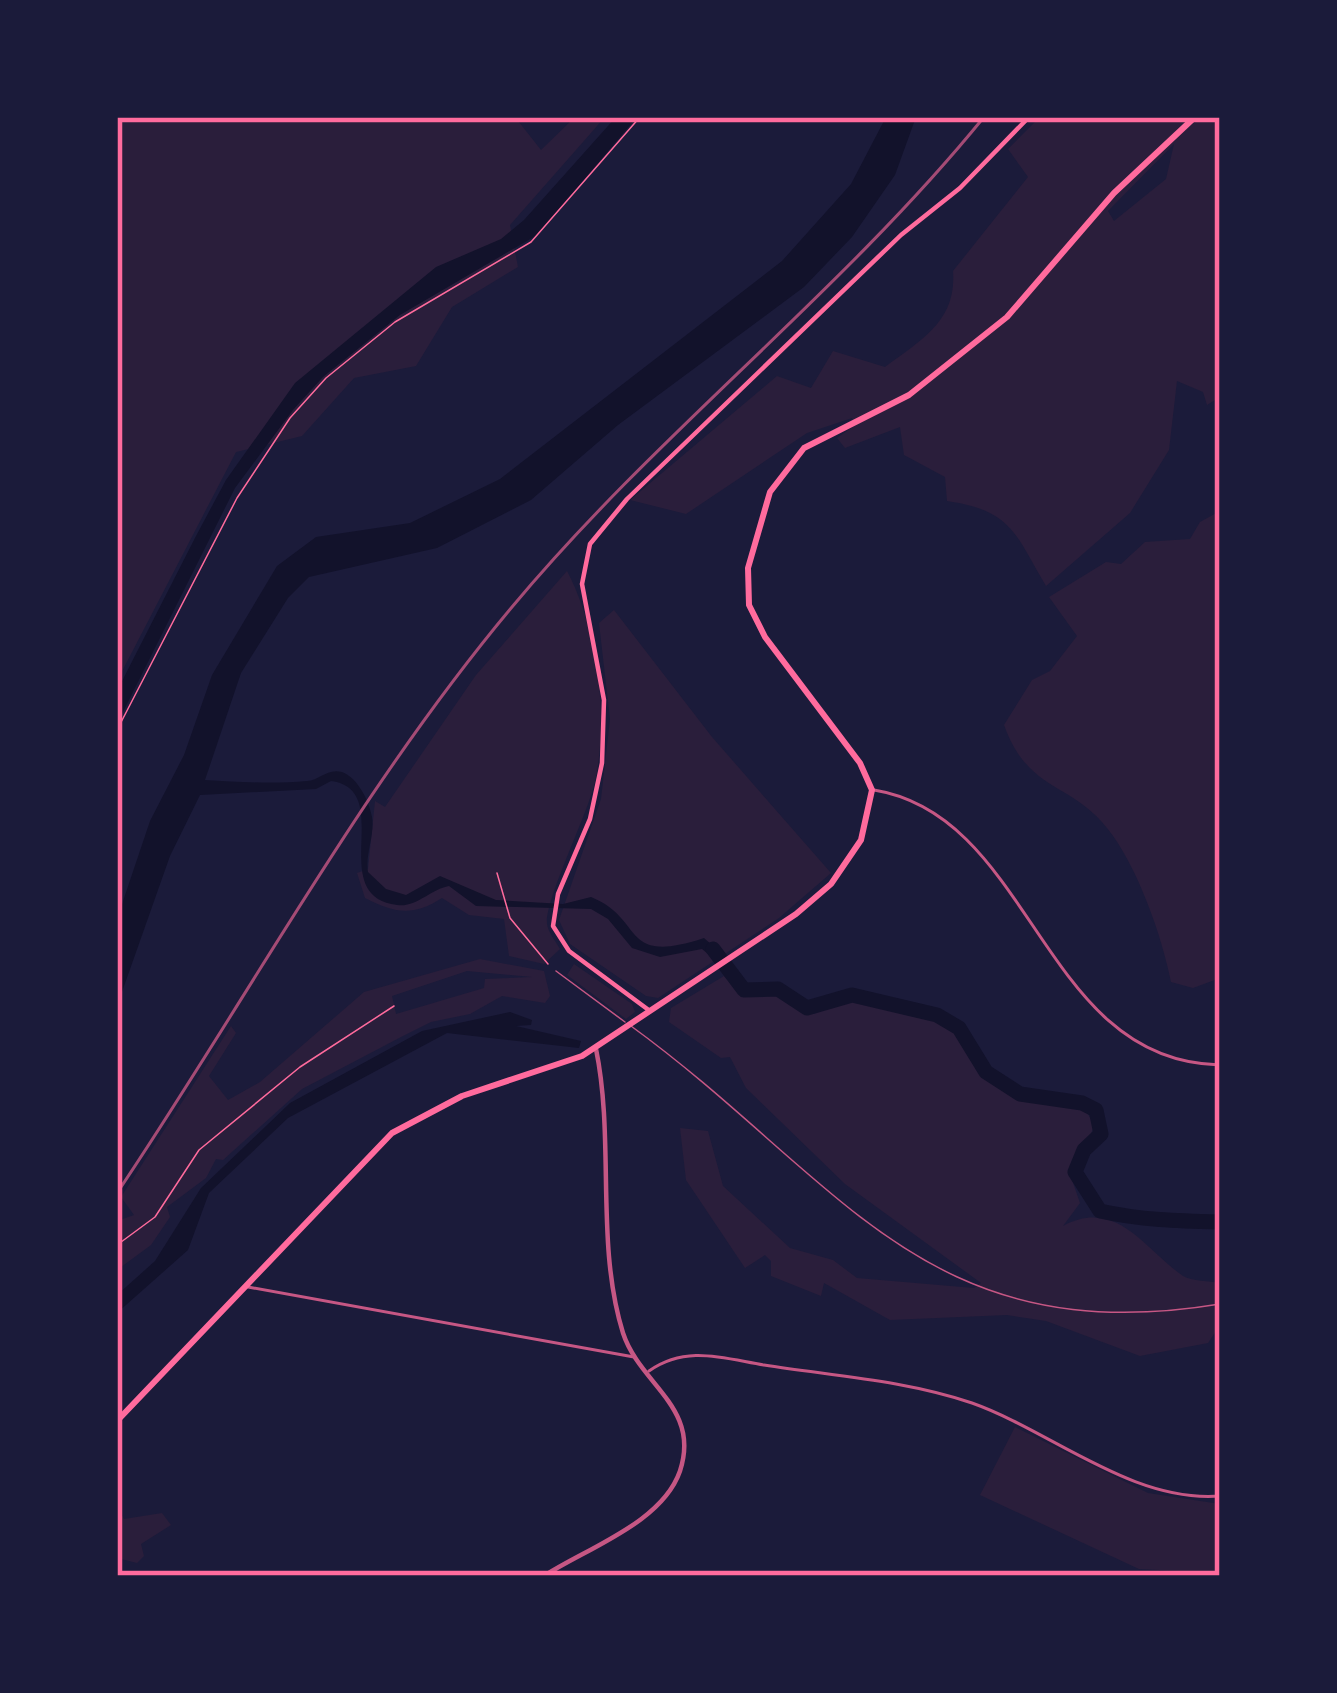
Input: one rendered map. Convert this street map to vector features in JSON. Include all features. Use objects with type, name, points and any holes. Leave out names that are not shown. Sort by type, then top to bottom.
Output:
[{"type":"highway","points":[[117,1421],[337,1188],[403,1126],[462,1096],[596,1048],[812,902],[851,857],[869,818],[872,790],[860,764],[765,638],[749,605],[748,568],[770,492],[804,448],[910,395],[991,331],[1031,292],[1114,193],[1195,117]]},
{"type":"main road","points":[[650,1011],[558,938],[553,916],[590,819],[602,763],[604,700],[582,576],[590,544],[627,499],[901,235],[978,172],[1029,117]]},
{"type":"street","points":[[872,790],[917,805],[963,838],[1024,912],[1075,989],[1114,1027],[1143,1045],[1220,1065]]},
{"type":"street","points":[[544,1576],[649,1512],[674,1485],[685,1434],[681,1418],[636,1358],[622,1329],[596,1048]]},
{"type":"street","points":[[246,1287],[636,1358]]},
{"type":"street","points":[[649,1371],[668,1358],[713,1355],[891,1381],[1016,1420],[1153,1486],[1220,1496]]},
{"type":"lane","points":[[556,971],[699,1076],[860,1220],[929,1265],[985,1289],[1063,1310],[1139,1313],[1220,1304]]},
{"type":"path","points":[[117,730],[236,498],[302,405],[395,322],[531,242],[640,117]]},
{"type":"path","points":[[496,873],[510,918],[524,940],[556,971]]},
{"type":"path","points":[[117,1245],[154,1217],[199,1150],[300,1067],[394,1006]]},
{"type":"shaded area","points":[[117,117],[515,117],[541,150],[575,117],[605,117],[510,225],[518,267],[452,307],[416,366],[354,378],[302,436],[236,452],[117,681]]},
{"type":"shaded area","points":[[616,117],[637,117],[537,235],[400,315],[323,377],[293,410],[235,488],[117,724],[117,691],[196,536],[226,480],[295,383],[436,267],[501,239],[524,220]]},
{"type":"shaded area","points":[[886,117],[916,117],[895,175],[852,237],[804,287],[618,425],[531,500],[437,548],[309,577],[288,598],[241,673],[205,780],[294,782],[342,772],[358,785],[368,804],[373,824],[368,872],[386,889],[406,895],[440,876],[496,900],[563,904],[591,897],[608,906],[645,943],[677,945],[704,938],[728,959],[720,964],[702,949],[660,957],[632,948],[608,919],[591,909],[476,906],[449,886],[404,905],[376,897],[365,883],[361,864],[359,803],[350,789],[331,781],[316,789],[200,795],[170,856],[117,1006],[117,919],[150,821],[184,755],[212,675],[277,566],[316,537],[410,523],[500,479],[782,261],[851,184]]},
{"type":"shaded area","points":[[1040,117],[1220,117],[1220,397],[1207,405],[1203,392],[1177,381],[1169,450],[1130,513],[1046,586],[1009,527],[985,511],[947,501],[945,477],[904,455],[900,427],[845,448],[837,438],[854,426],[852,418],[807,433],[686,514],[630,500],[777,376],[811,388],[833,351],[885,367],[934,328],[949,303],[953,271],[1028,177],[1008,149]],"holes":[[[1174,144],[1166,179],[1114,221],[1108,211]]]},
{"type":"shaded area","points":[[1220,511],[1220,978],[1193,988],[1171,982],[1147,902],[1118,843],[1093,813],[1025,763],[1004,725],[1032,680],[1050,671],[1077,636],[1049,597],[1106,562],[1121,564],[1145,542],[1190,539],[1200,522]]},
{"type":"shaded area","points":[[567,571],[593,646],[601,729],[595,782],[548,912],[548,927],[560,949],[544,964],[509,956],[504,919],[469,915],[442,898],[413,910],[385,907],[365,898],[357,873],[368,869],[375,801],[385,807],[476,675]]},
{"type":"shaded area","points":[[614,610],[712,737],[831,873],[779,918],[658,998],[646,996],[570,944],[559,920],[601,799],[610,719],[599,623]]},
{"type":"shaded area","points":[[480,959],[544,971],[550,996],[545,1003],[502,996],[470,1014],[431,1022],[302,1089],[223,1160],[216,1159],[206,1178],[167,1207],[170,1217],[151,1245],[117,1270],[117,1221],[134,1215],[121,1197],[231,1026],[236,1033],[209,1076],[228,1100],[260,1082],[364,992]],"holes":[[[467,971],[532,977],[485,979],[484,988],[396,1014],[392,996]]]},
{"type":"shaded area","points":[[574,964],[632,1004],[635,1012],[626,1019],[567,975]]},
{"type":"shaded area","points":[[724,976],[746,997],[779,995],[814,1014],[855,995],[955,1023],[981,1066],[1005,1089],[1037,1102],[1086,1111],[1095,1126],[1069,1171],[1080,1203],[1063,1226],[1082,1219],[1115,1222],[1183,1276],[1220,1283],[1220,1325],[1208,1343],[1140,1356],[1046,1321],[1007,1315],[890,1320],[824,1283],[821,1296],[771,1276],[771,1261],[765,1255],[745,1268],[686,1180],[680,1128],[708,1131],[723,1186],[790,1248],[833,1260],[857,1278],[974,1288],[981,1283],[845,1184],[746,1088],[730,1057],[721,1058],[669,1022],[671,1008]]},
{"type":"shaded area","points":[[510,1012],[532,1020],[531,1025],[516,1026],[581,1041],[579,1048],[447,1033],[288,1118],[209,1193],[188,1250],[117,1313],[117,1295],[155,1261],[201,1188],[290,1103],[422,1031]]},
{"type":"shaded area","points":[[1015,1427],[1148,1493],[1220,1504],[1220,1573],[1139,1569],[980,1495]]},
{"type":"shaded area","points":[[117,1506],[124,1519],[162,1513],[171,1525],[141,1544],[144,1556],[137,1563],[117,1558]]},
{"type":"waterway","points":[[713,949],[744,990],[778,989],[807,1008],[852,995],[937,1015],[959,1028],[986,1072],[1020,1094],[1082,1103],[1096,1110],[1101,1134],[1084,1150],[1075,1172],[1100,1211],[1220,1222]]},
{"type":"railway","points":[[117,1193],[355,820],[512,607],[627,481],[870,243],[984,117]]}]
